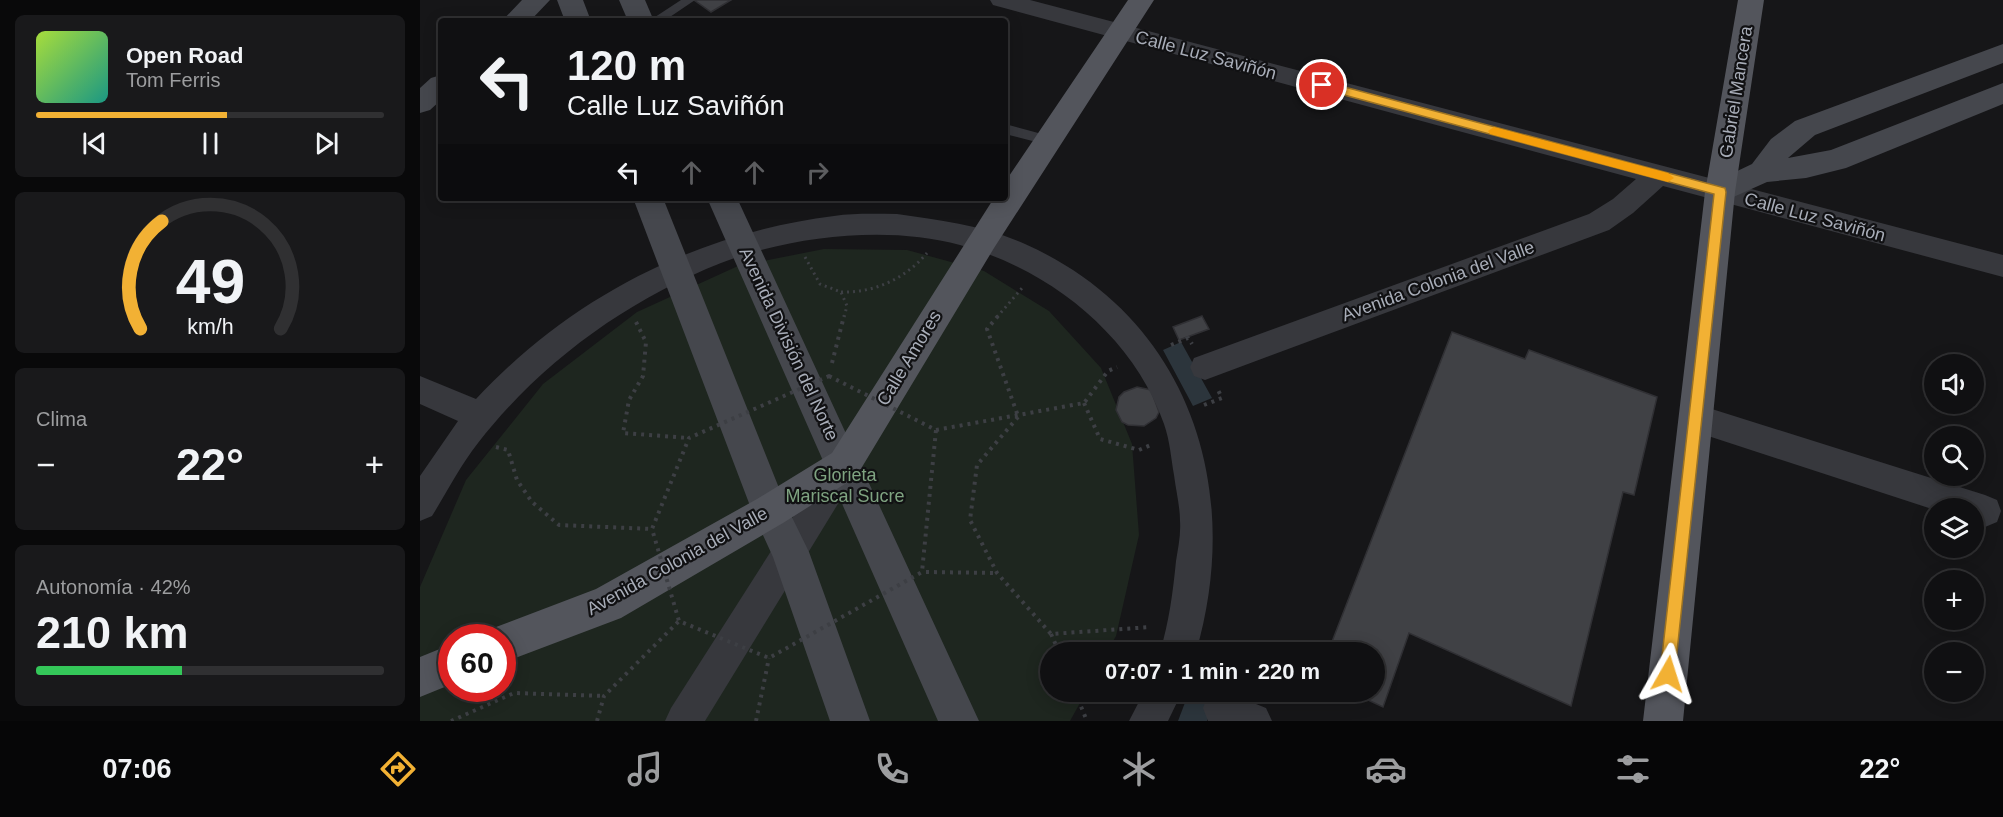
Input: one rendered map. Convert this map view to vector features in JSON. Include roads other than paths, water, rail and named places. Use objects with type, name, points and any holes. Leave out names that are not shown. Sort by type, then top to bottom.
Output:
[{"type":"main road","points":[[518,18],[537,0]]},
{"type":"main road","points":[[570,0],[577,18]]},
{"type":"main road","points":[[632,0],[640,18]]},
{"type":"main road","name":"Calle Amores","points":[[1008,200],[1140,0]]},
{"type":"main road","name":"Gabriel Mancera","points":[[1663,721],[1720,192],[1746,1]]},
{"type":"main road","points":[[1762,172],[1781,146],[1805,128],[2003,52]]},
{"type":"main road","points":[[420,103],[438,88]]},
{"type":"main road","points":[[1720,192],[1762,172],[1806,167],[1836,160],[2003,93]]},
{"type":"main road","points":[[649,201],[770,511],[790,552],[850,721]]},
{"type":"main road","name":"Avenida División del Norte","points":[[723,201],[959,721]]},
{"type":"main road","name":"Calle Amores","points":[[844,465],[1007,201]]},
{"type":"main road","name":"Avenida Colonia del Valle","points":[[516,639],[607,604],[770,511],[844,465]]},
{"type":"main road","points":[[420,677],[438,670]]},
{"type":"street","name":"Calle Luz Saviñón","points":[[1001,0],[2003,266]]},
{"type":"street","name":"Avenida Colonia del Valle","points":[[1205,367],[1599,222],[1623,206],[1658,175]]},
{"type":"street","points":[[420,505],[472,427],[541,357],[606,308],[676,269],[744,244],[794,232],[870,224],[943,230],[982,239],[1043,264],[1099,303],[1145,355],[1183,433],[1197,523],[1187,624],[1181,642]]},
{"type":"street","points":[[420,390],[472,427]]},
{"type":"street","points":[[1696,418],[1985,511]]},
{"type":"street","name":"Calle Amores","points":[[684,721],[844,465]]},
{"type":"street","points":[[1148,721],[1158,702]]},
{"type":"lane","points":[[660,18],[689,0]]},
{"type":"lane","points":[[1008,130],[1048,140]]},
{"type":"park label","name":"Glorieta Mariscal Sucre","points":[[845,485]]}]
